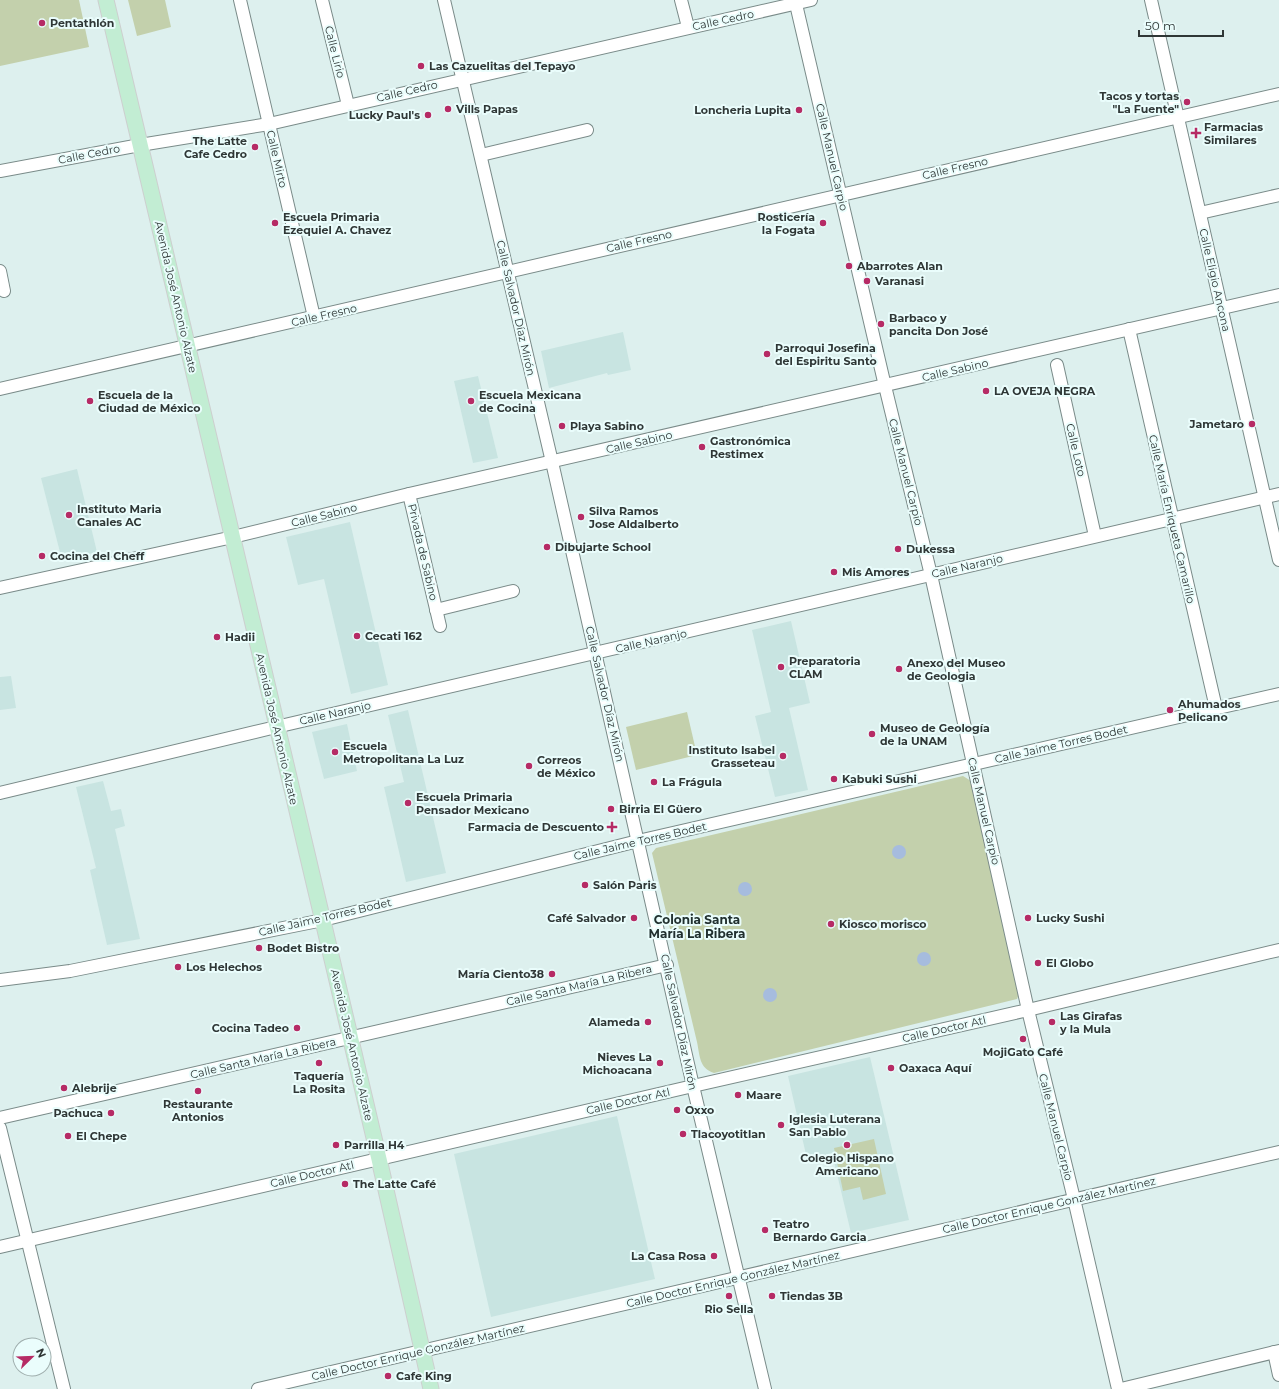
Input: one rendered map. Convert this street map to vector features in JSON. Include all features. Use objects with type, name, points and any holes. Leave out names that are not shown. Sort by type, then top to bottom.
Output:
[{"type":"main road","name":"Avenida José Antonio Alzate","points":[[106,0],[233,537],[276,727],[351,1038],[431,1389]]},
{"type":"street","name":"Calle Mirto","points":[[240,0],[314,317]]},
{"type":"street","name":"Calle Lirio","points":[[322,0],[348,105]]},
{"type":"street","name":"Calle Salvador Díaz Mirón","points":[[444,0],[552,462],[667,965],[693,1086],[765,1389]]},
{"type":"street","points":[[681,0],[688,27]]},
{"type":"street","name":"Calle Cedro","points":[[0,171],[140,145],[269,124],[796,2],[811,0]]},
{"type":"street","name":"Calle Eligio Ancona","points":[[1151,0],[1279,560]]},
{"type":"street","name":"Calle Manuel Carpio","points":[[796,2],[842,194],[885,386],[931,575],[1028,1010],[1119,1389]]},
{"type":"street","name":"Calle Fresno","points":[[0,389],[1279,94]]},
{"type":"street","points":[[481,155],[587,130]]},
{"type":"street","points":[[1200,213],[1279,195]]},
{"type":"street","points":[[0,271],[4,291]]},
{"type":"street","name":"Calle Sabino","points":[[0,588],[233,537],[410,494],[1279,295]]},
{"type":"street","name":"Calle María Enriqueta Camarillo","points":[[1129,329],[1216,708]]},
{"type":"street","name":"Calle Loto","points":[[1057,365],[1095,536]]},
{"type":"street","name":"Privada de Sabino","points":[[410,494],[440,626]]},
{"type":"street","name":"Calle Naranjo","points":[[0,793],[276,727],[596,654],[1279,494]]},
{"type":"street","name":"Privada de Sabino","points":[[436,610],[513,592]]},
{"type":"street","name":"Calle Jaime Torres Bodet","points":[[0,980],[70,971],[323,920],[638,841],[1279,694]]},
{"type":"street","name":"Calle Doctor Atl","points":[[0,1247],[693,1086],[1028,1010],[1279,950]]},
{"type":"street","name":"Calle Santa María La Ribera","points":[[0,1118],[667,965]]},
{"type":"street","points":[[0,1128],[64,1389]]},
{"type":"street","name":"Calle Doctor Enrique González Martínez","points":[[258,1389],[1279,1152]]},
{"type":"street","points":[[1119,1389],[1276,1352],[1279,1375]]},
{"type":"shaded area","points":[[623,332],[631,370],[608,375],[607,373],[549,388],[541,351]]},
{"type":"shaded area","name":"Escuela Mexicana de Cocina","points":[[478,376],[498,458],[473,463],[454,381]]},
{"type":"shaded area","name":"Instituto Maria Canales AC","points":[[77,469],[97,552],[62,560],[41,478]]},
{"type":"shaded area","points":[[350,522],[388,685],[351,694],[324,579],[298,585],[286,537]]},
{"type":"shaded area","points":[[791,621],[810,703],[789,708],[808,790],[775,797],[755,716],[771,712],[752,630]]},
{"type":"shaded area","points":[[11,676],[16,708],[0,710],[0,677]]},
{"type":"shaded area","name":"Escuela Primaria Pensador Mexicano","points":[[408,710],[446,873],[406,882],[384,787],[404,782],[388,715]]},
{"type":"shaded area","name":"Escuela Metropolitana La Luz","points":[[347,724],[357,771],[324,779],[312,732]]},
{"type":"shaded area","points":[[103,781],[111,811],[121,809],[125,826],[115,829],[140,939],[107,945],[90,870],[96,868],[76,787]]},
{"type":"shaded area","name":"Colegio Hispano Americano","points":[[870,1057],[909,1220],[851,1233],[832,1153],[807,1159],[788,1076]]},
{"type":"shaded area","points":[[617,1116],[655,1279],[491,1317],[454,1154]]},
{"type":"green space","name":"Pentathlón","points":[[0,0],[79,0],[89,47],[0,66]]},
{"type":"green space","points":[[128,0],[165,0],[171,27],[137,36]]},
{"type":"green space","points":[[687,712],[697,755],[636,770],[626,727]]},
{"type":"green space","points":[[963,776],[971,781],[1019,994],[1017,999],[714,1073],[705,1068],[700,1057],[652,853],[656,848]]},
{"type":"green space","points":[[874,1139],[886,1194],[863,1200],[860,1187],[843,1191],[834,1148]]},
{"type":"water","points":[[899,845],[904,847],[906,852],[904,857],[899,859],[894,857],[892,852],[894,847]]},
{"type":"water","points":[[745,882],[750,884],[752,889],[750,894],[745,896],[740,894],[738,889],[740,884]]},
{"type":"water","points":[[924,952],[929,954],[931,959],[929,964],[924,966],[919,964],[917,959],[919,954]]},
{"type":"water","points":[[770,988],[775,990],[777,995],[775,1000],[770,1002],[765,1000],[763,995],[765,990]]},
{"type":"place","name":"Pentathlón","points":[[42,23]]},
{"type":"place","name":"Las Cazuelitas del Tepayo","points":[[421,66]]},
{"type":"place","name":"Tacos y tortas \"La Fuente\"","points":[[1187,102]]},
{"type":"place","name":"Vills Papas","points":[[448,109]]},
{"type":"place","name":"Loncheria Lupita","points":[[799,110]]},
{"type":"place","name":"Lucky Paul's","points":[[428,115]]},
{"type":"place","name":"Farmacias Similares","points":[[1196,133]]},
{"type":"place","name":"The Latte Cafe Cedro","points":[[255,147]]},
{"type":"place","name":"Escuela Primaria Ezequiel A. Chavez","points":[[275,223]]},
{"type":"place","name":"Rosticería la Fogata","points":[[823,223]]},
{"type":"place","name":"Abarrotes Alan","points":[[849,266]]},
{"type":"place","name":"Varanasi","points":[[867,281]]},
{"type":"place","name":"Barbaco y pancita Don José","points":[[881,324]]},
{"type":"place","name":"Parroqui Josefina del Espiritu Santo","points":[[767,354]]},
{"type":"place","name":"LA OVEJA NEGRA","points":[[986,391]]},
{"type":"place","name":"Escuela de la Ciudad de México","points":[[90,401]]},
{"type":"place","name":"Escuela Mexicana de Cocina","points":[[471,401]]},
{"type":"place","name":"Jametaro","points":[[1252,424]]},
{"type":"place","name":"Playa Sabino","points":[[562,426]]},
{"type":"place","name":"Gastronómica Restimex","points":[[702,447]]},
{"type":"place","name":"Instituto Maria Canales AC","points":[[69,515]]},
{"type":"place","name":"Silva Ramos Jose Aldalberto","points":[[581,517]]},
{"type":"place","name":"Dibujarte School","points":[[547,547]]},
{"type":"place","name":"Dukessa","points":[[898,549]]},
{"type":"place","name":"Cocina del Cheff","points":[[42,556]]},
{"type":"place","name":"Mis Amores","points":[[834,572]]},
{"type":"place","name":"Cecati 162","points":[[357,636]]},
{"type":"place","name":"Hadii","points":[[217,637]]},
{"type":"place","name":"Preparatoria CLAM","points":[[781,667]]},
{"type":"place","name":"Anexo del Museo de Geologia","points":[[899,669]]},
{"type":"place","name":"Ahumados Pelicano","points":[[1170,710]]},
{"type":"place","name":"Museo de Geología de la UNAM","points":[[872,734]]},
{"type":"place","name":"Escuela Metropolitana La Luz","points":[[335,752]]},
{"type":"place","name":"Instituto Isabel Grasseteau","points":[[783,756]]},
{"type":"place","name":"Correos de México","points":[[529,766]]},
{"type":"place","name":"Kabuki Sushi","points":[[834,779]]},
{"type":"place","name":"La Frágula","points":[[654,782]]},
{"type":"place","name":"Escuela Primaria Pensador Mexicano","points":[[408,803]]},
{"type":"place","name":"Birria El Güero","points":[[611,809]]},
{"type":"place","name":"Farmacia de Descuento","points":[[612,827]]},
{"type":"place","name":"Salón Paris","points":[[585,885]]},
{"type":"place","name":"Café Salvador","points":[[634,918]]},
{"type":"place","name":"Lucky Sushi","points":[[1028,918]]},
{"type":"place","name":"Kiosco morisco","points":[[831,924]]},
{"type":"place","name":"Bodet Bistro","points":[[259,948]]},
{"type":"place","name":"El Globo","points":[[1038,963]]},
{"type":"place","name":"Los Helechos","points":[[178,967]]},
{"type":"place","name":"María Ciento38","points":[[552,974]]},
{"type":"place","name":"Alameda","points":[[648,1022]]},
{"type":"place","name":"Las Girafas y la Mula","points":[[1052,1022]]},
{"type":"place","name":"Cocina Tadeo","points":[[297,1028]]},
{"type":"place","name":"MojiGato Café","points":[[1023,1039]]},
{"type":"place","name":"Taquería La Rosita","points":[[319,1063]]},
{"type":"place","name":"Nieves La Michoacana","points":[[660,1063]]},
{"type":"place","name":"Oaxaca Aquí","points":[[891,1068]]},
{"type":"place","name":"Alebrije","points":[[64,1088]]},
{"type":"place","name":"Restaurante Antonios","points":[[198,1091]]},
{"type":"place","name":"Maare","points":[[738,1095]]},
{"type":"place","name":"Oxxo","points":[[677,1110]]},
{"type":"place","name":"Pachuca","points":[[111,1113]]},
{"type":"place","name":"Iglesia Luterana San Pablo","points":[[781,1125]]},
{"type":"place","name":"Tlacoyotitlan","points":[[683,1134]]},
{"type":"place","name":"El Chepe","points":[[68,1136]]},
{"type":"place","name":"Parrilla H4","points":[[336,1145]]},
{"type":"place","name":"Colegio Hispano Americano","points":[[847,1145]]},
{"type":"place","name":"The Latte Café","points":[[345,1184]]},
{"type":"place","name":"Teatro Bernardo Garcia","points":[[765,1230]]},
{"type":"place","name":"La Casa Rosa","points":[[714,1256]]},
{"type":"place","name":"Rio Sella","points":[[729,1296]]},
{"type":"place","name":"Tiendas 3B","points":[[772,1296]]},
{"type":"place","name":"Cafe King","points":[[388,1376]]},
{"type":"district","name":"Colonia Santa María La Ribera","points":[[697,927]]}]
